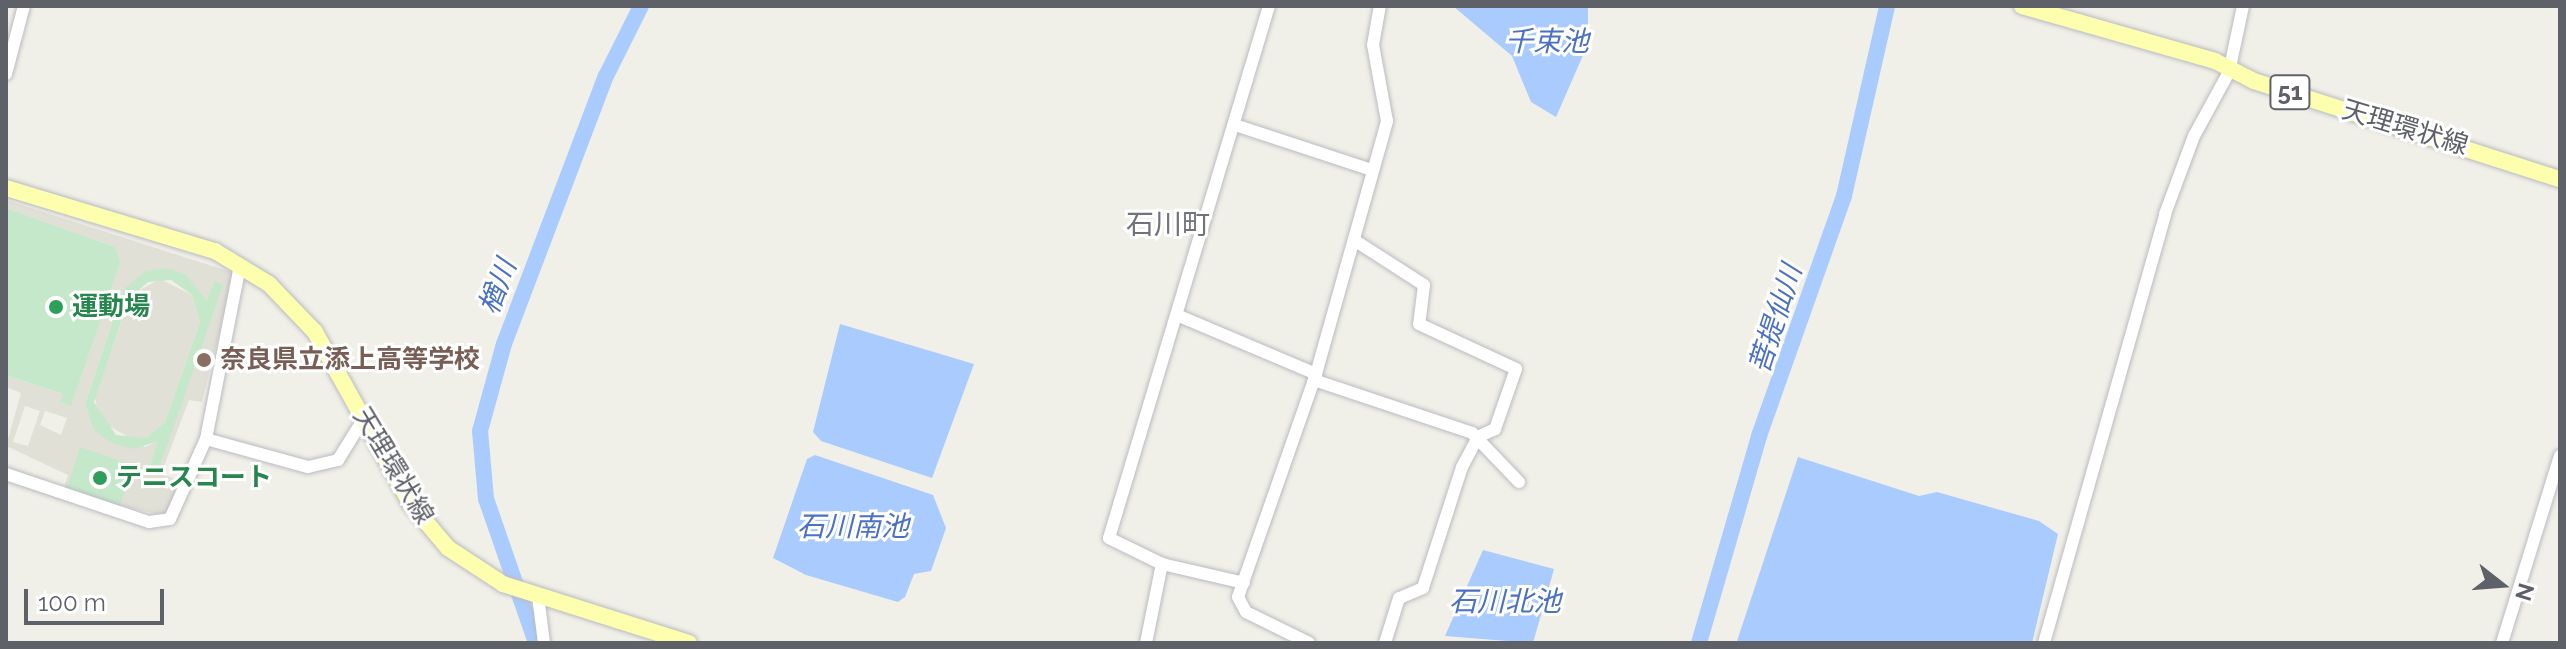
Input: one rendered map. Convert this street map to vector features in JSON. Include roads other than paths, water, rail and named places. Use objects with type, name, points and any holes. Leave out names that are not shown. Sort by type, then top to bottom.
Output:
[{"type":"main road","name":"天理環状線","points":[[2022,6],[2057,10],[2215,61],[2229,72],[2560,179]]},
{"type":"main road","name":"天理環状線","points":[[6,188],[240,265],[315,332],[424,523],[477,571],[535,595],[689,643]]},
{"type":"street","points":[[6,74],[24,6]]},
{"type":"street","points":[[1244,583],[1162,564],[1109,538],[1269,6]]},
{"type":"street","points":[[1309,643],[1246,612],[1238,597],[1315,377],[1389,110],[1373,45],[1380,6]]},
{"type":"street","points":[[2044,643],[2165,214],[2229,72],[2243,6]]},
{"type":"street","points":[[1235,125],[1372,170]]},
{"type":"street","points":[[1354,240],[1424,285],[1419,324],[1516,369],[1495,429],[1478,437],[1449,499],[1423,588],[1399,598],[1385,643]]},
{"type":"street","points":[[6,474],[160,524],[179,507],[206,439],[240,265]]},
{"type":"street","points":[[1177,315],[1315,377],[1478,437],[1519,482]]},
{"type":"street","points":[[206,439],[308,467],[338,460],[364,418]]},
{"type":"street","points":[[2502,643],[2560,456]]},
{"type":"street","points":[[1146,643],[1162,564]]},
{"type":"street","points":[[535,595],[544,643]]},
{"type":"water","name":"千束池","points":[[1453,6],[1588,6],[1588,44],[1556,117],[1531,102],[1512,56]]},
{"type":"water","name":"石川南池","points":[[840,324],[974,364],[932,478],[821,441],[813,432]]},
{"type":"water","name":"石川南池","points":[[815,455],[933,495],[946,528],[931,571],[914,574],[905,597],[898,602],[806,575],[773,558],[807,459]]},
{"type":"water","points":[[1798,457],[1919,496],[1937,492],[2039,521],[2058,534],[2032,643],[1737,641]]},
{"type":"water","name":"石川北池","points":[[1483,550],[1554,569],[1533,643],[1445,636]]},
{"type":"waterway","name":"楢川","points":[[536,643],[486,499],[480,431],[504,344],[606,76],[641,6]]},
{"type":"waterway","name":"菩提仙川","points":[[1699,643],[1759,436],[1844,196],[1887,6]]},
{"type":"place","name":"運動場","points":[[56,307]]},
{"type":"place","name":"奈良県立添上高等学校","points":[[204,360]]},
{"type":"place","name":"テニスコート","points":[[100,478]]},
{"type":"district","name":"石川町","points":[[1168,225]]}]
